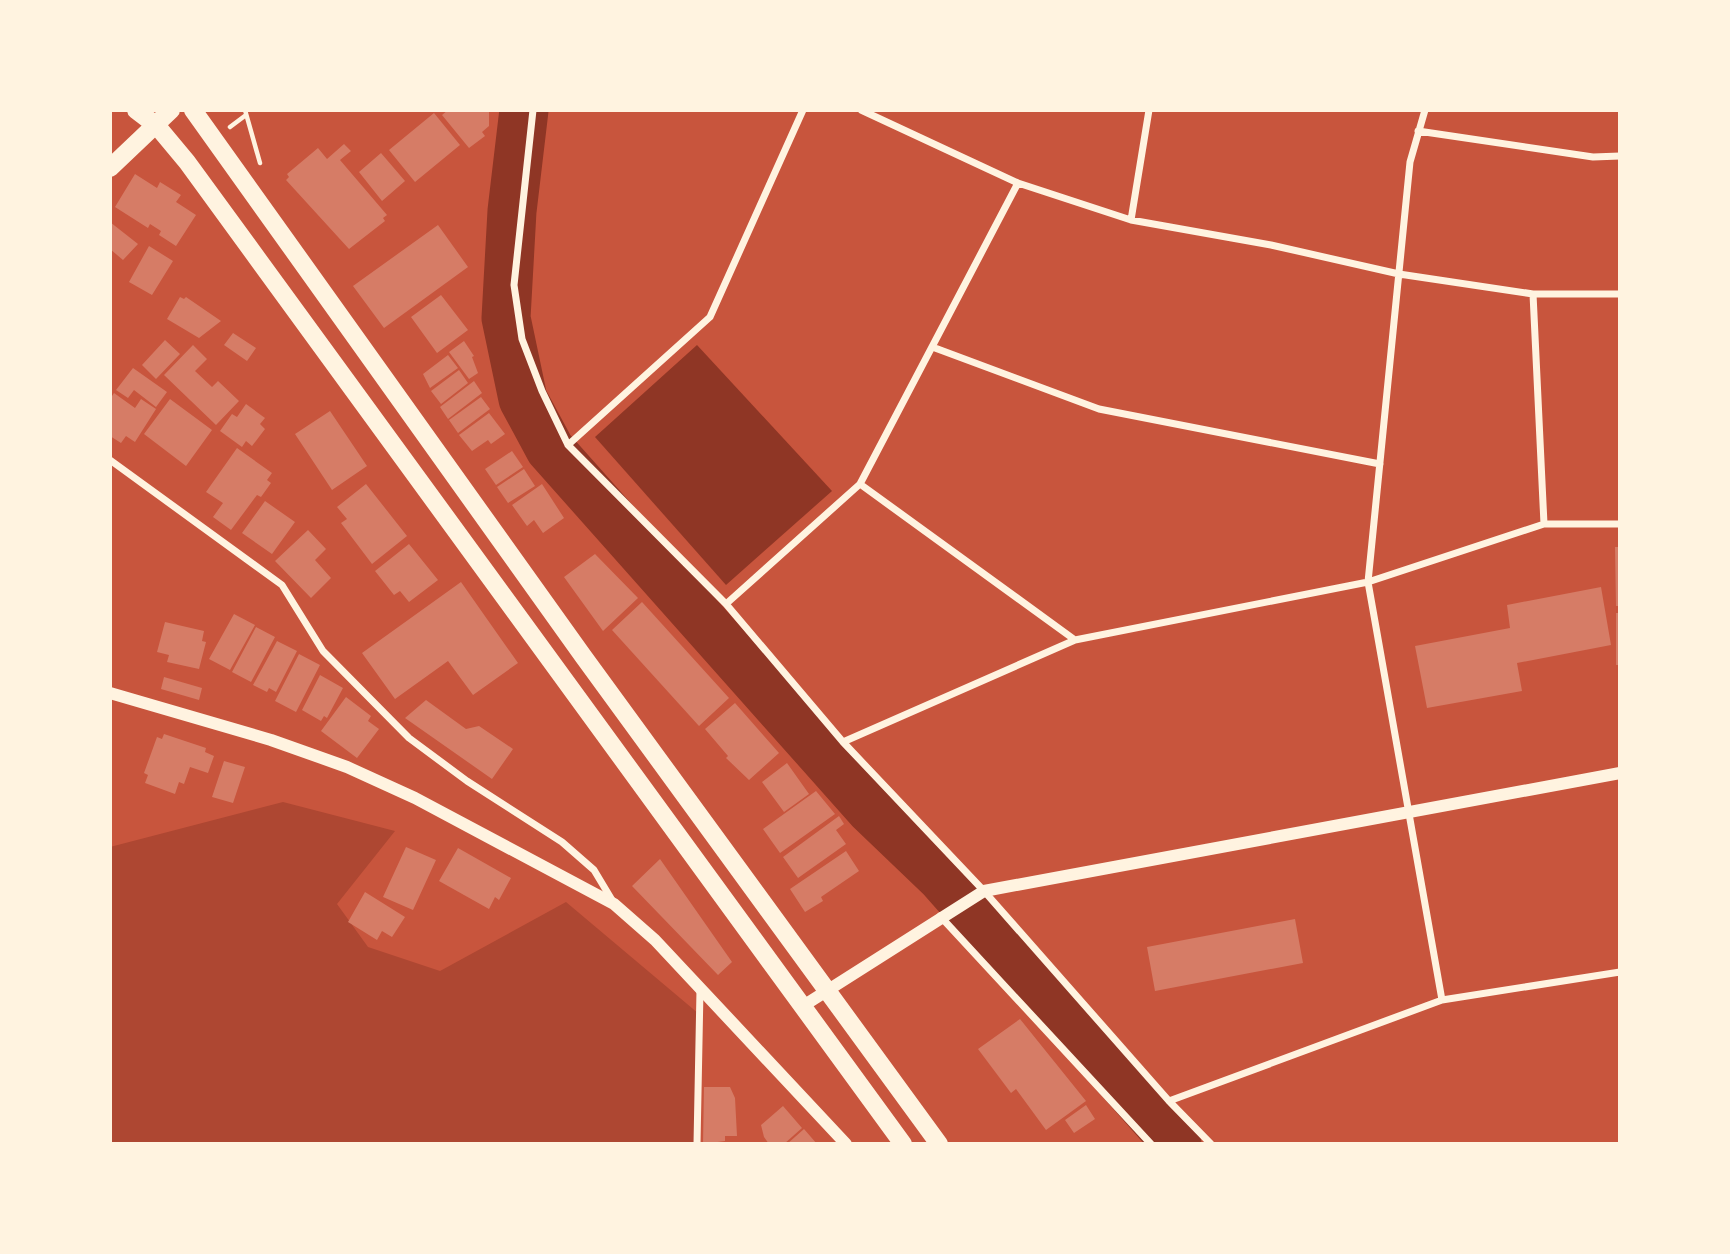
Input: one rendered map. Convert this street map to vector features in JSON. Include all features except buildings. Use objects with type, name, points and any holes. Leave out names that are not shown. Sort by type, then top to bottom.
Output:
[{"type":"main road","points":[[136,110],[157,126],[212,195],[903,1144]]},
{"type":"main road","points":[[110,168],[171,110]]},
{"type":"main road","points":[[192,110],[583,656],[939,1144]]},
{"type":"street","points":[[533,110],[514,285],[522,339],[542,391],[569,445],[726,604],[843,742],[1168,1101],[1211,1144]]},
{"type":"street","points":[[569,445],[710,317],[803,110]]},
{"type":"street","points":[[860,110],[1018,183],[1131,220],[1271,244],[1399,274],[1533,294],[1620,294]]},
{"type":"street","points":[[1131,220],[1149,110]]},
{"type":"street","points":[[1425,110],[1410,162],[1368,582],[1442,1000]]},
{"type":"street","points":[[1418,131],[1593,157],[1620,156]]},
{"type":"street","points":[[726,604],[860,484],[934,348],[1018,183]]},
{"type":"street","points":[[1533,294],[1544,524]]},
{"type":"street","points":[[934,348],[1098,409],[1380,464]]},
{"type":"street","points":[[110,460],[282,585],[323,651],[409,738],[467,781],[562,842],[594,870],[614,904]]},
{"type":"street","points":[[860,484],[1075,640]]},
{"type":"street","points":[[843,742],[1075,640],[1368,582],[1544,524],[1620,524]]},
{"type":"street","points":[[110,693],[271,740],[347,767],[415,798],[614,904],[655,940],[701,987],[846,1144]]},
{"type":"street","points":[[803,1006],[981,892],[1620,772]]},
{"type":"street","points":[[940,916],[1151,1144]]},
{"type":"street","points":[[1168,1101],[1442,1000],[1620,972]]},
{"type":"street","points":[[697,1144],[701,987]]},
{"type":"path","points":[[227,130],[246,114]]},
{"type":"shaded area","points":[[697,345],[832,491],[726,585],[595,437]]},
{"type":"shaded area","points":[[283,802],[395,831],[337,904],[368,947],[440,971],[566,902],[699,1014],[699,1144],[110,1144],[110,847]]},
{"type":"waterway","points":[[524,110],[512,211],[506,318],[523,399],[550,449],[870,809],[941,877],[1177,1144]]}]
